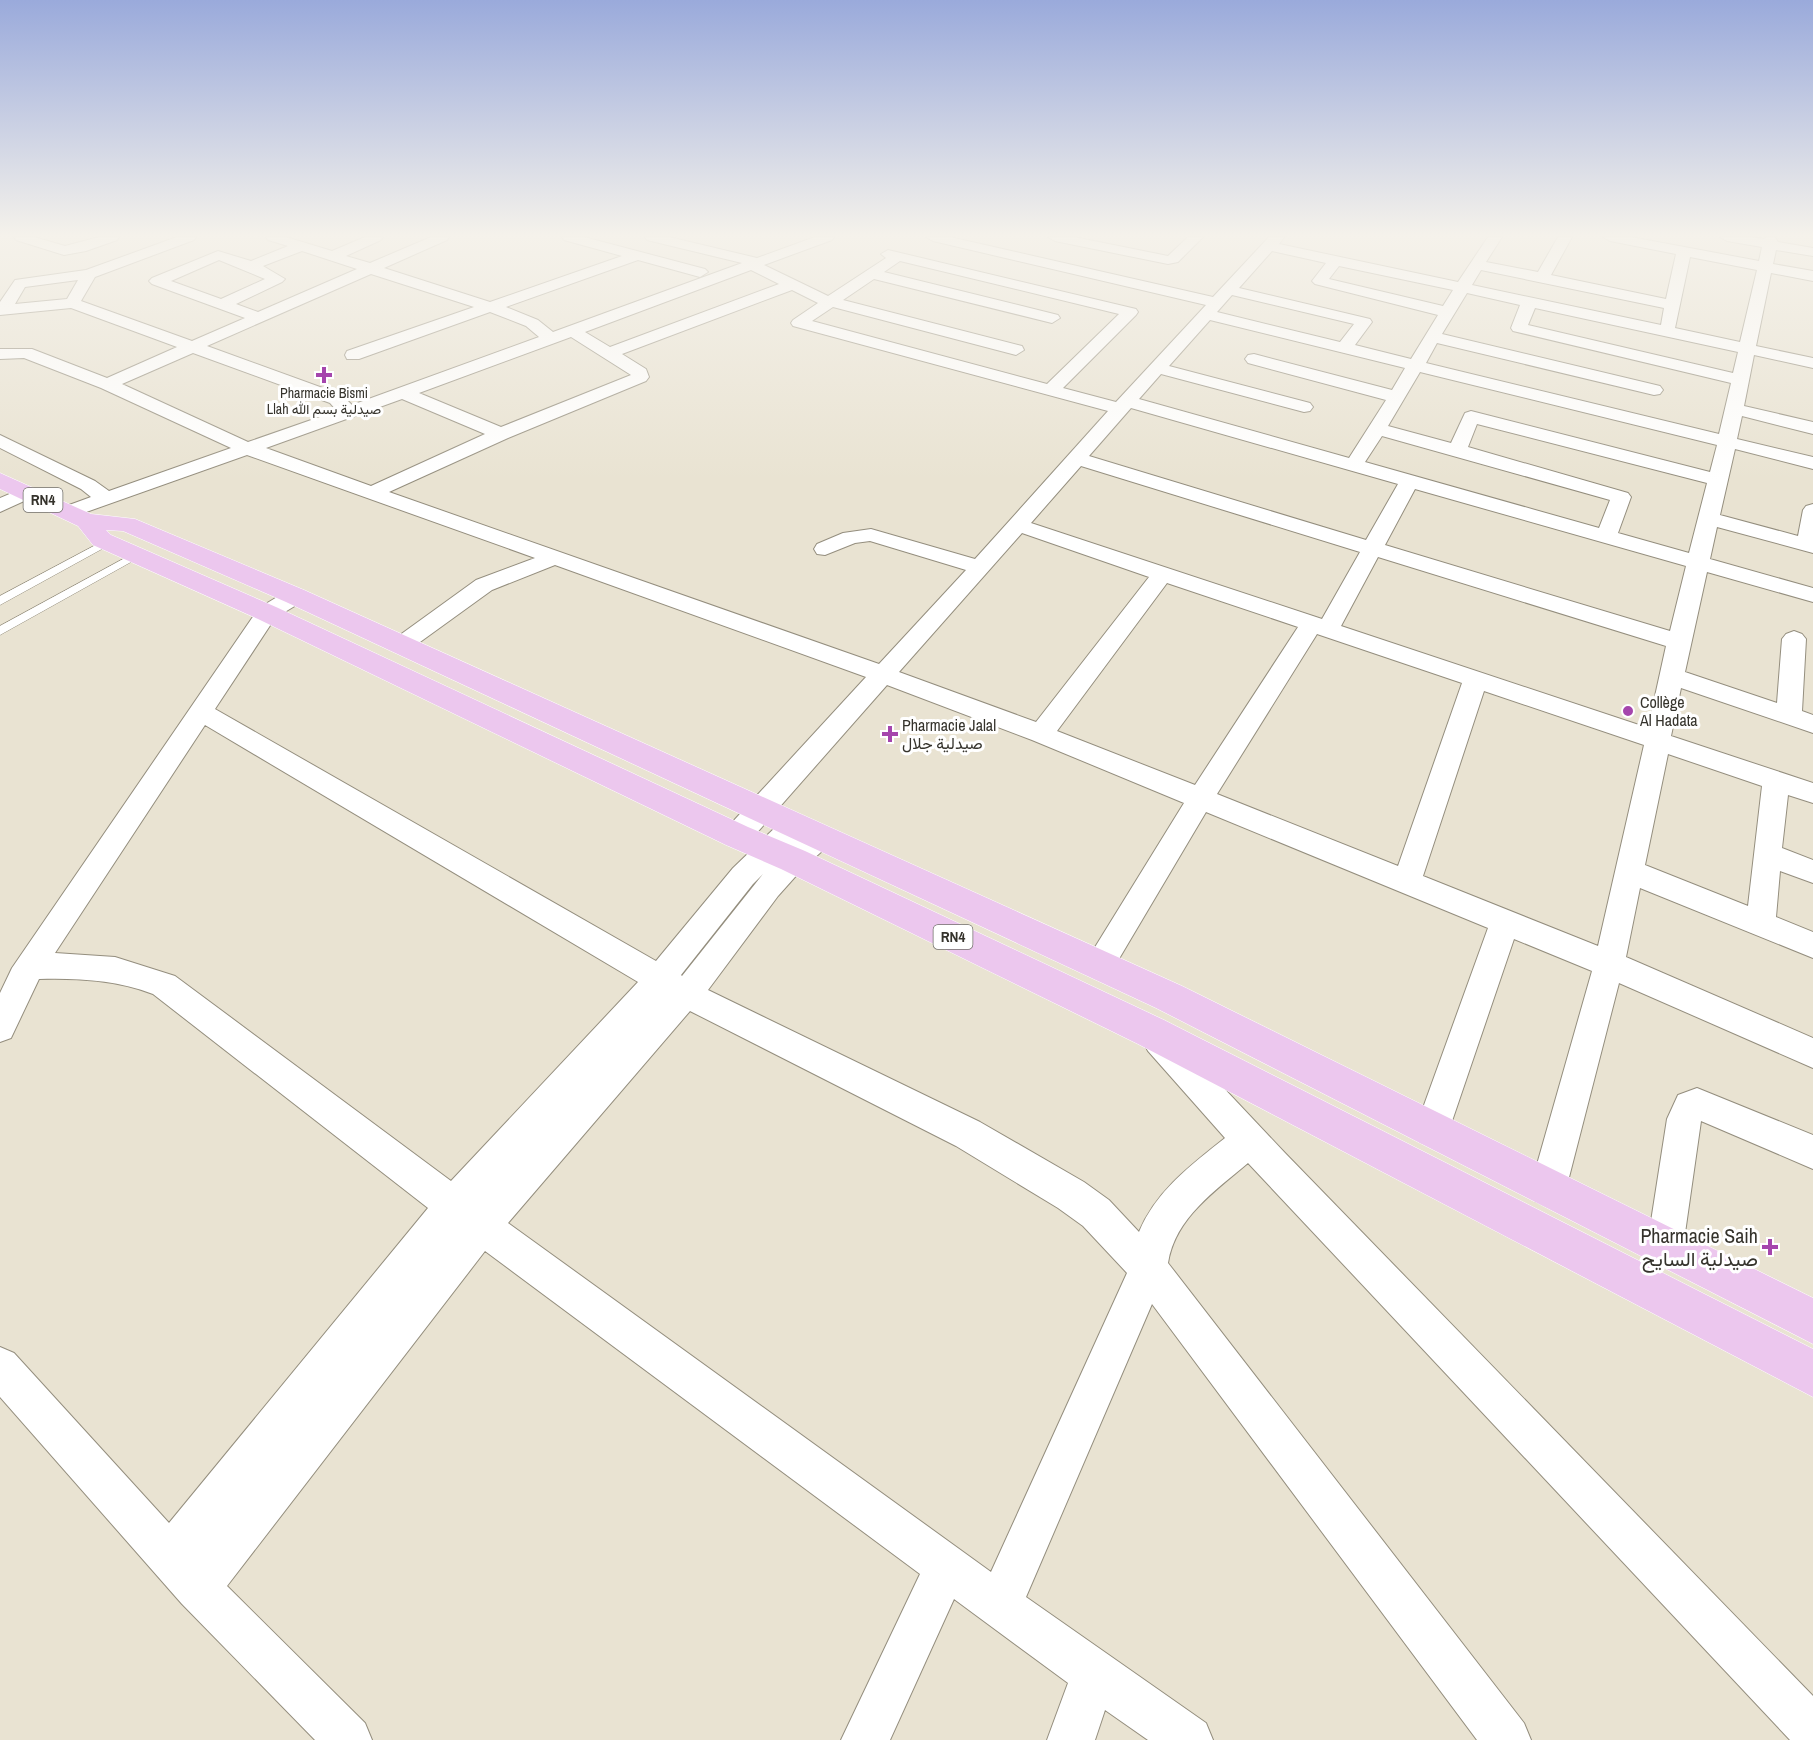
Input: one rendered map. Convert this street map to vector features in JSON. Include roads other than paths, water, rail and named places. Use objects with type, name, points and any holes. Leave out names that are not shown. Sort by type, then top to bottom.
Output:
[{"type":"main road","name":"RN4","points":[[13,492],[101,526],[281,605],[782,842],[1813,1374]]},
{"type":"main road","name":"RN4","points":[[101,526],[127,524],[281,605],[401,645],[761,810],[782,842],[1099,965],[1169,997],[1813,1322]]},
{"type":"street","points":[[113,318],[336,399],[349,412]]},
{"type":"street","points":[[107,384],[255,318]]},
{"type":"street","points":[[353,355],[455,318]]},
{"type":"street","points":[[523,318],[545,334]]},
{"type":"street","points":[[201,446],[349,412],[403,393],[584,318]]},
{"type":"street","points":[[314,407],[545,334],[571,330],[601,318]]},
{"type":"street","points":[[610,353],[703,318]]},
{"type":"street","points":[[805,318],[799,322],[1051,390],[1280,443],[1807,593],[1803,642],[1789,716]]},
{"type":"street","points":[[893,318],[947,332],[1025,342]]},
{"type":"street","points":[[947,332],[964,318]]},
{"type":"street","points":[[990,373],[1052,318]]},
{"type":"street","points":[[1051,390],[1124,318]]},
{"type":"street","points":[[761,810],[1203,318]]},
{"type":"street","points":[[1251,318],[1275,330],[1813,463]]},
{"type":"street","points":[[1348,318],[1364,322]]},
{"type":"street","points":[[1345,347],[1367,318]]},
{"type":"street","points":[[1354,464],[1397,397],[1443,318]]},
{"type":"street","points":[[1508,354],[1523,318]]},
{"type":"street","points":[[1599,318],[1813,363]]},
{"type":"street","points":[[1668,333],[1670,318]]},
{"type":"street","points":[[1548,1189],[1609,964],[1656,742],[1753,318]]},
{"type":"street","points":[[1519,328],[1741,380]]},
{"type":"street","points":[[371,492],[501,434],[640,377],[640,373],[571,330]]},
{"type":"street","points":[[1231,388],[1275,330]]},
{"type":"street","points":[[1431,336],[1654,390]]},
{"type":"street","points":[[0,354],[26,353],[371,492],[882,674],[1041,734],[1609,964],[1813,1053]]},
{"type":"street","points":[[1254,359],[1397,397]]},
{"type":"street","points":[[1646,422],[1661,361]]},
{"type":"street","points":[[1158,368],[1304,407]]},
{"type":"street","points":[[1280,443],[1323,376]]},
{"type":"street","points":[[1457,450],[1486,382]]},
{"type":"street","points":[[403,393],[501,434]]},
{"type":"street","points":[[1734,409],[1813,428]]},
{"type":"street","points":[[1471,417],[1717,480]]},
{"type":"street","points":[[1377,429],[1621,497]]},
{"type":"street","points":[[0,441],[88,485],[101,526],[238,439]]},
{"type":"street","points":[[1076,458],[1679,642]]},
{"type":"street","points":[[1606,537],[1621,497],[1629,459]]},
{"type":"street","points":[[13,492],[88,485],[111,477]]},
{"type":"street","points":[[1099,965],[1201,797],[1319,627],[1371,548],[1410,480]]},
{"type":"street","points":[[1708,518],[1810,546],[1813,510]]},
{"type":"street","points":[[1018,525],[1656,742],[1813,793]]},
{"type":"street","points":[[825,549],[850,537],[871,534],[980,567]]},
{"type":"street","points":[[484,585],[498,565],[507,541]]},
{"type":"street","points":[[401,645],[484,585],[555,558]]},
{"type":"street","points":[[1041,734],[1162,574]]},
{"type":"street","points":[[0,1028],[31,966],[201,712],[281,605]]},
{"type":"street","points":[[1671,676],[1813,724]]},
{"type":"street","points":[[1407,882],[1475,680]]},
{"type":"street","points":[[201,712],[673,986],[979,1140],[1071,1195],[1096,1213],[1148,1268],[1507,1740]]},
{"type":"street","points":[[1761,924],[1776,781]]},
{"type":"street","points":[[170,1556],[467,1216],[673,986],[768,888],[782,842]]},
{"type":"street","points":[[1767,854],[1813,872]]},
{"type":"street","points":[[1629,871],[1813,945]]},
{"type":"street","points":[[1432,1130],[1504,922]]},
{"type":"street","points":[[31,966],[84,965],[113,968],[143,975],[164,985],[467,1216],[1094,1674],[1189,1740]]},
{"type":"street","points":[[1151,1032],[1250,1139],[1813,1730]]},
{"type":"street","points":[[1665,1247],[1684,1119],[1690,1106],[1696,1104],[1712,1109],[1813,1152]]},
{"type":"street","points":[[1000,1604],[1148,1268],[1155,1239],[1164,1220],[1179,1200],[1250,1139]]},
{"type":"street","points":[[198,1588],[467,1216]]},
{"type":"street","points":[[0,1367],[198,1588],[348,1740]]},
{"type":"street","points":[[865,1740],[947,1565]]},
{"type":"street","points":[[1071,1740],[1094,1674]]},
{"type":"lane","points":[[0,632],[52,587],[101,526]]},
{"type":"lane","points":[[0,601],[52,587],[101,526]]},
{"type":"place","name":"Pharmacie Bismi Llah صيدلية بسم الله","points":[[324,375]]},
{"type":"place","name":"Collège Al Hadata","points":[[1628,711]]},
{"type":"place","name":"Pharmacie Jalal صيدلية جلال","points":[[890,734]]},
{"type":"place","name":"Pharmacie Saih صيدلية السايح","points":[[1770,1247]]}]
